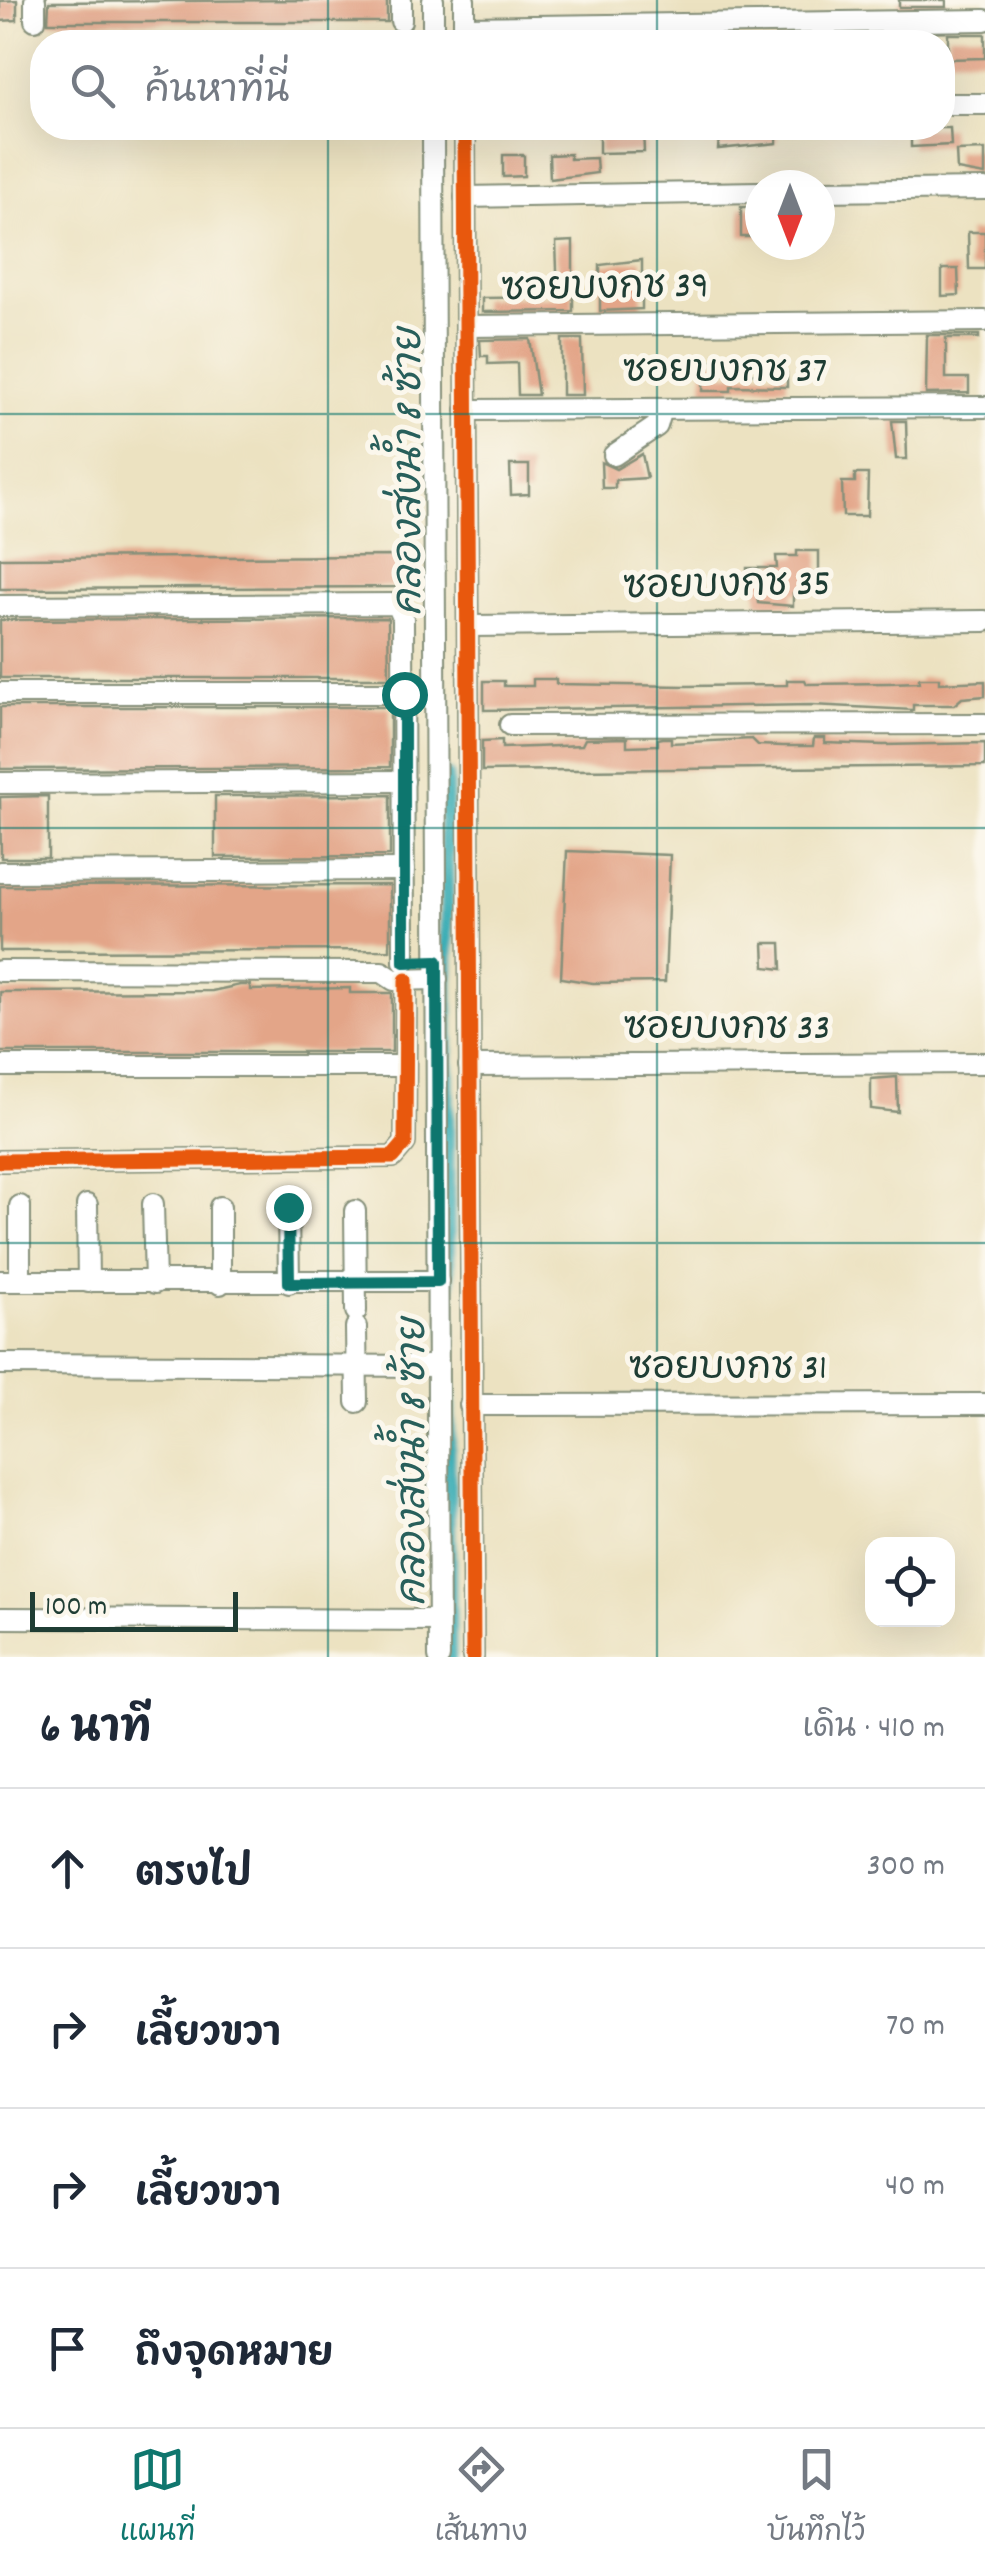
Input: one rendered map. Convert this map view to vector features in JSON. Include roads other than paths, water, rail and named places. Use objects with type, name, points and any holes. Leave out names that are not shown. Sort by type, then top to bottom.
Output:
[{"type":"street","points":[[432,0],[433,30]]},
{"type":"street","points":[[464,0],[464,30]]},
{"type":"street","points":[[613,30],[985,20]]},
{"type":"street","points":[[955,104],[985,104]]},
{"type":"street","points":[[433,140],[439,1657]]},
{"type":"street","points":[[465,140],[473,1657]]},
{"type":"street","points":[[835,192],[985,189]]},
{"type":"street","points":[[466,197],[745,192]]},
{"type":"street","name":"ซอยบงกช 39","points":[[466,326],[985,321]]},
{"type":"street","name":"ซอยบงกช 37","points":[[466,410],[985,406]]},
{"type":"street","points":[[614,455],[656,426],[662,408]]},
{"type":"street","points":[[0,606],[397,604],[403,618],[405,971],[405,1142],[393,1157],[0,1161]]},
{"type":"street","name":"ซอยบงกช 35","points":[[470,626],[985,621]]},
{"type":"street","points":[[0,692],[404,694]]},
{"type":"street","points":[[510,726],[985,724]]},
{"type":"street","points":[[0,783],[404,781]]},
{"type":"street","points":[[0,872],[404,870]]},
{"type":"street","points":[[0,971],[382,972],[394,980],[405,971],[437,970]]},
{"type":"street","name":"ซอยบงกช 33","points":[[469,1066],[985,1063]]},
{"type":"street","points":[[0,1066],[404,1066]]},
{"type":"street","points":[[153,1204],[154,1283]]},
{"type":"street","points":[[87,1205],[88,1282]]},
{"type":"street","points":[[20,1206],[10,1281],[438,1282]]},
{"type":"street","points":[[220,1207],[220,1284]]},
{"type":"street","points":[[288,1207],[289,1283]]},
{"type":"street","points":[[355,1211],[357,1402]]},
{"type":"street","points":[[0,1364],[438,1366]]},
{"type":"street","name":"ซอยบงกช 31","points":[[470,1405],[985,1404]]},
{"type":"street","points":[[0,1618],[439,1620]]},
{"type":"waterway","name":"คลองส่งน้ำ 8 ซ้าย","points":[[446,776],[449,1657]]}]
